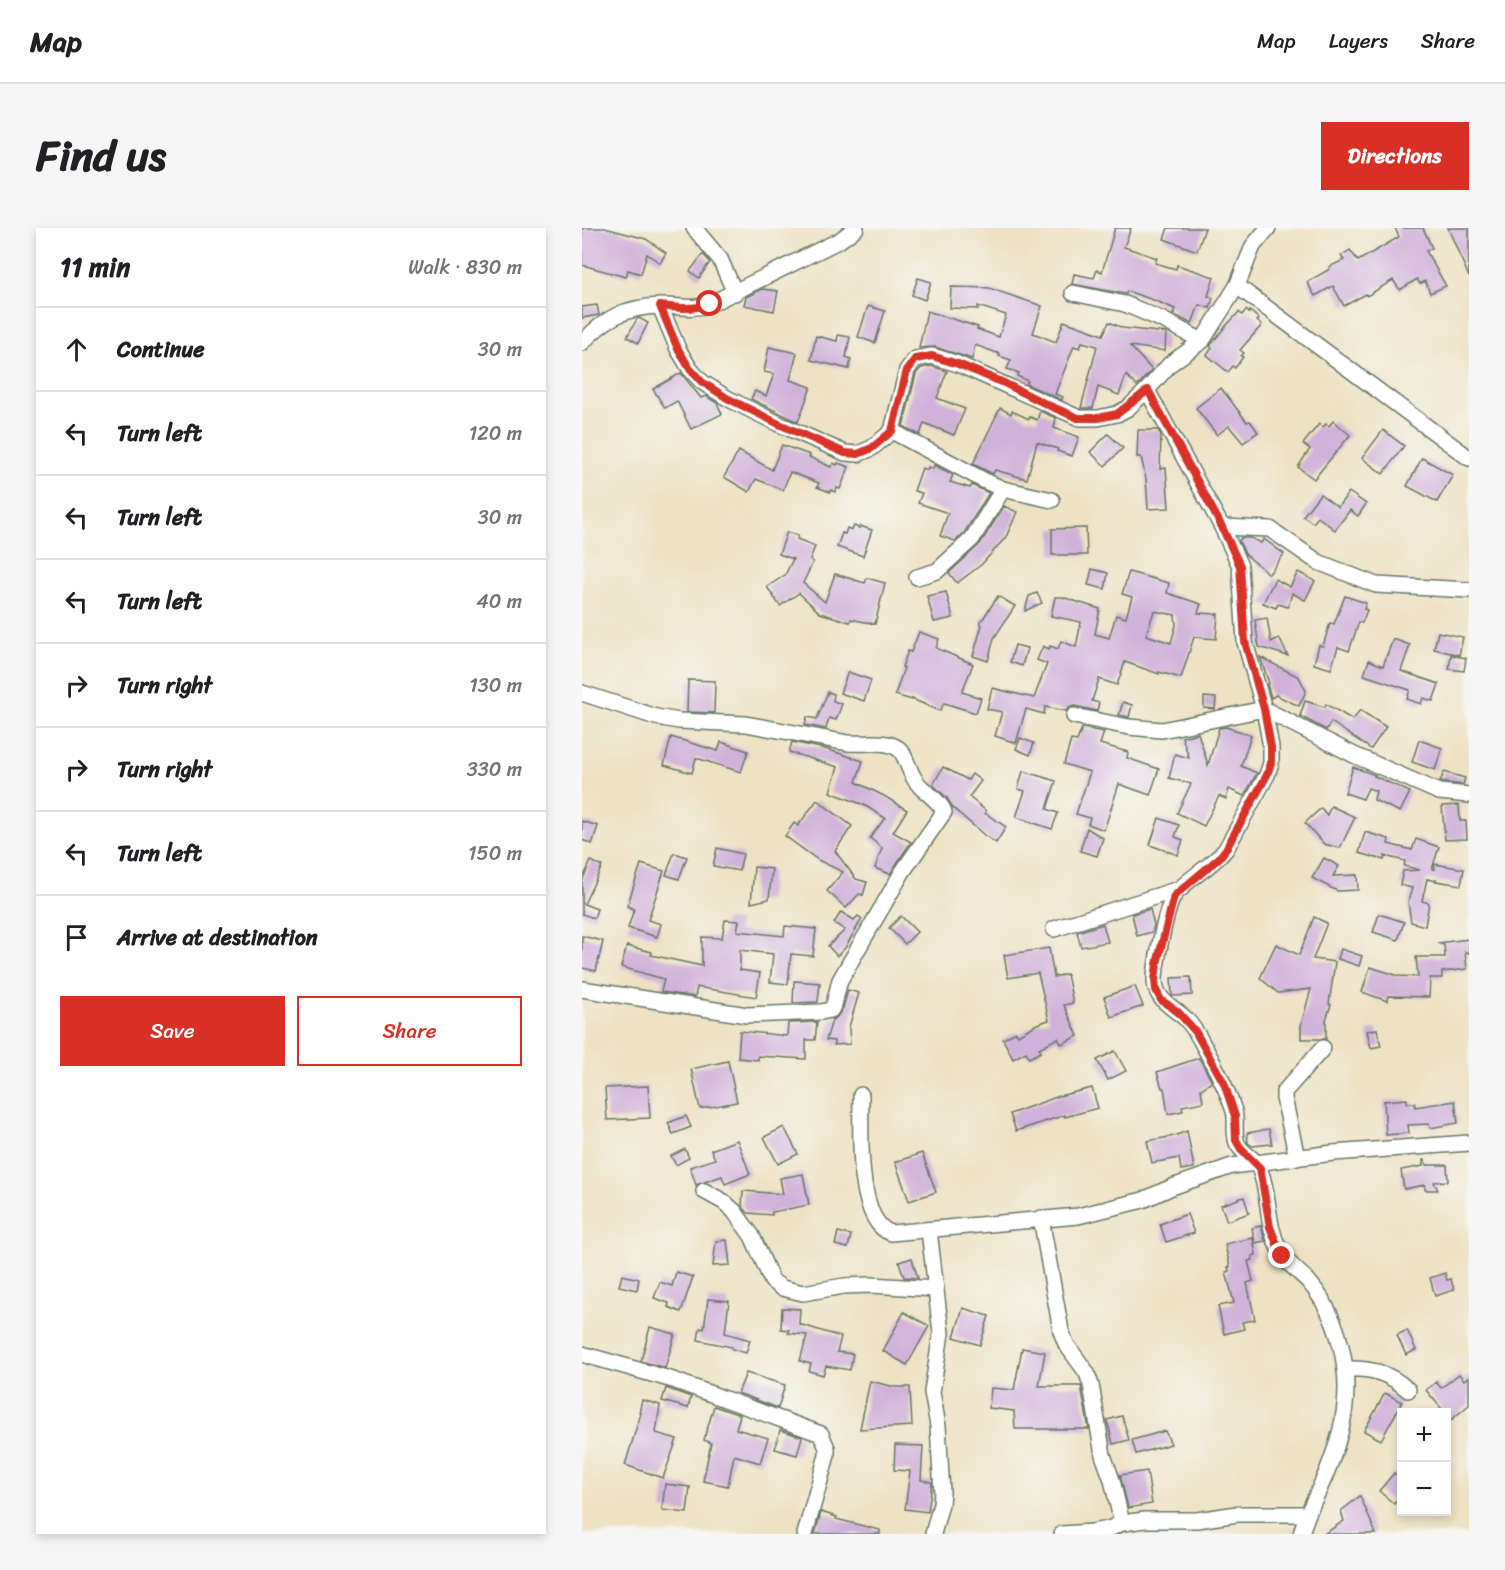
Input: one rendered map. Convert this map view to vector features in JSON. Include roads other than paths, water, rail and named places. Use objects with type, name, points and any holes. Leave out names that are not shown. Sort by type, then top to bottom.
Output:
[{"type":"street","points":[[694,228],[720,259],[735,293]]},
{"type":"street","points":[[582,343],[600,324],[618,314],[660,306],[682,309],[700,308],[840,240],[856,228]]},
{"type":"street","points":[[660,306],[678,349],[690,369],[702,382],[727,398],[779,424],[845,453],[858,454],[872,448],[892,431],[907,370],[915,359],[932,356],[1004,383],[1078,418],[1098,418],[1117,414],[1148,390],[1170,364],[1202,341],[1237,286],[1253,246],[1268,228]]},
{"type":"street","points":[[1237,286],[1469,458]]},
{"type":"street","points":[[1073,293],[1125,304],[1163,320],[1202,341]]},
{"type":"street","points":[[1148,390],[1222,527],[1240,566],[1245,642],[1264,709],[1271,747],[1271,763],[1267,775],[1244,819],[1219,858],[1174,896],[1156,972],[1156,990],[1161,1000],[1178,1012],[1195,1031],[1224,1083],[1235,1116],[1235,1137],[1238,1144],[1258,1164],[1270,1227],[1279,1249],[1288,1263],[1316,1290],[1338,1332],[1345,1368],[1346,1400],[1341,1431],[1318,1491],[1306,1514],[1301,1534]]},
{"type":"street","points":[[892,431],[984,481],[1003,489],[1052,500]]},
{"type":"street","points":[[917,577],[937,571],[972,539],[1003,489]]},
{"type":"street","points":[[1222,527],[1270,529],[1318,562],[1376,585],[1469,590]]},
{"type":"street","points":[[582,693],[656,717],[679,721],[746,724],[848,743],[865,745],[883,742],[893,745],[902,751],[914,780],[942,806],[944,812],[903,871],[840,980],[831,1010],[747,1015],[582,989]]},
{"type":"street","points":[[1074,716],[1130,727],[1162,730],[1264,709],[1354,755],[1438,792],[1469,795]]},
{"type":"street","points":[[1054,929],[1182,888]]},
{"type":"street","points":[[1297,1158],[1284,1092],[1323,1048]]},
{"type":"street","points":[[861,1095],[861,1152],[864,1189],[874,1215],[882,1228],[891,1233],[1078,1216],[1120,1207],[1232,1166],[1333,1153],[1469,1143]]},
{"type":"street","points":[[704,1191],[724,1202],[734,1211],[752,1236],[772,1281],[782,1288],[803,1293],[844,1286],[871,1285],[936,1289]]},
{"type":"street","points":[[1041,1218],[1061,1332],[1092,1385],[1103,1455],[1112,1480],[1122,1523]]},
{"type":"street","points":[[929,1230],[941,1333],[932,1392],[938,1426],[942,1492],[933,1534]]},
{"type":"street","points":[[582,1354],[683,1383],[821,1434],[827,1448],[826,1455],[805,1534]]},
{"type":"street","points":[[1345,1368],[1382,1371],[1408,1390]]},
{"type":"street","points":[[1062,1534],[1092,1532],[1122,1523],[1165,1519],[1197,1520],[1237,1514],[1306,1514]]}]
